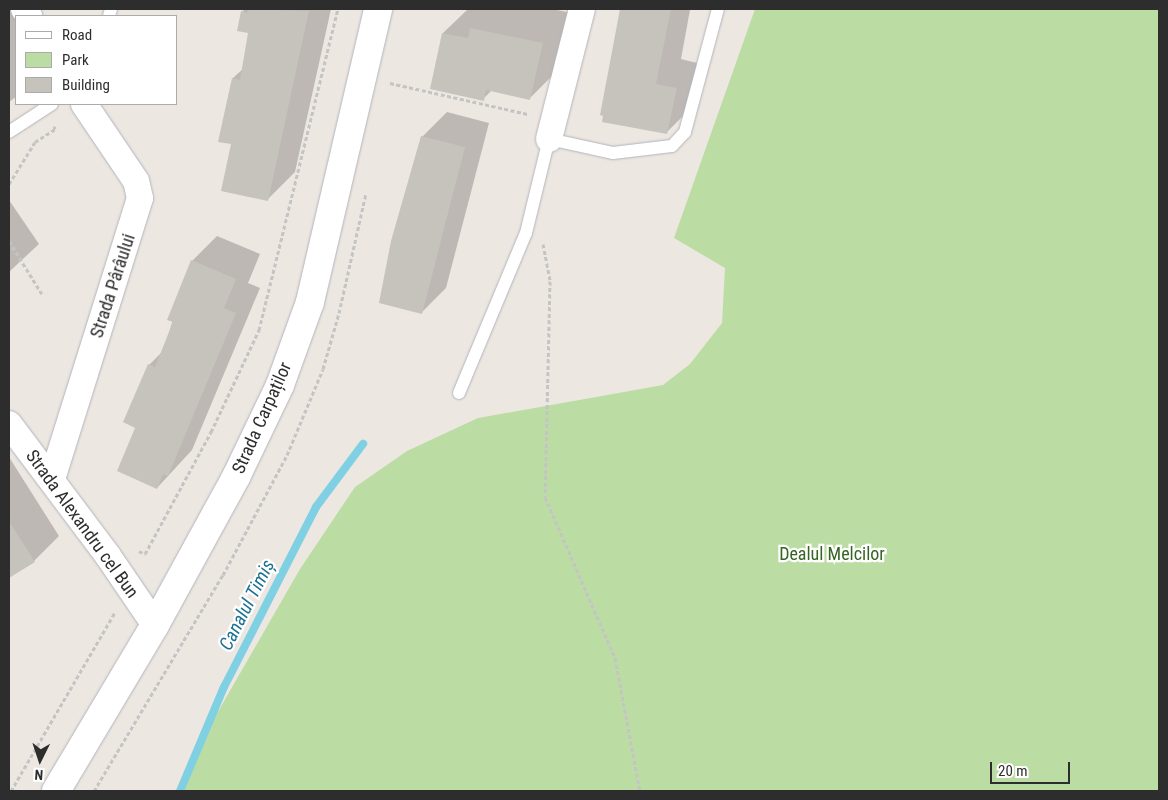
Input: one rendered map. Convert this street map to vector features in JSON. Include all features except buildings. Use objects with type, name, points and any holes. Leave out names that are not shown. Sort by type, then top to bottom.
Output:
[{"type":"main road","name":"Strada Carpaților","points":[[56,791],[155,625],[236,477],[280,385],[310,302],[378,9]]},
{"type":"street","points":[[549,139],[582,9]]},
{"type":"street","name":"Strada Pârâului","points":[[52,479],[140,198],[136,181],[85,105]]},
{"type":"street","name":"Strada Alexandru cel Bun","points":[[9,424],[52,479],[90,536],[108,556],[155,625]]},
{"type":"lane","points":[[459,393],[526,233],[549,139],[613,153],[672,146],[685,132],[718,9]]},
{"type":"lane","points":[[9,132],[50,105]]},
{"type":"path","points":[[108,556],[124,546],[145,554],[211,432],[259,330],[338,9]]},
{"type":"path","points":[[390,83],[535,116]]},
{"type":"path","points":[[9,184],[35,142],[55,129],[50,105]]},
{"type":"path","points":[[535,199],[550,281],[545,497],[615,658],[640,791]]},
{"type":"path","points":[[9,241],[42,294]]},
{"type":"path","points":[[11,791],[118,608]]},
{"type":"green space","name":"Dealul Melcilor","points":[[755,9],[1159,9],[1159,791],[179,791],[189,762],[300,569],[355,487],[407,451],[478,418],[663,385],[690,364],[722,323],[725,268],[674,238]]},
{"type":"waterway","name":"Canalul Timiș","points":[[180,791],[224,687],[316,507],[363,444]]}]
